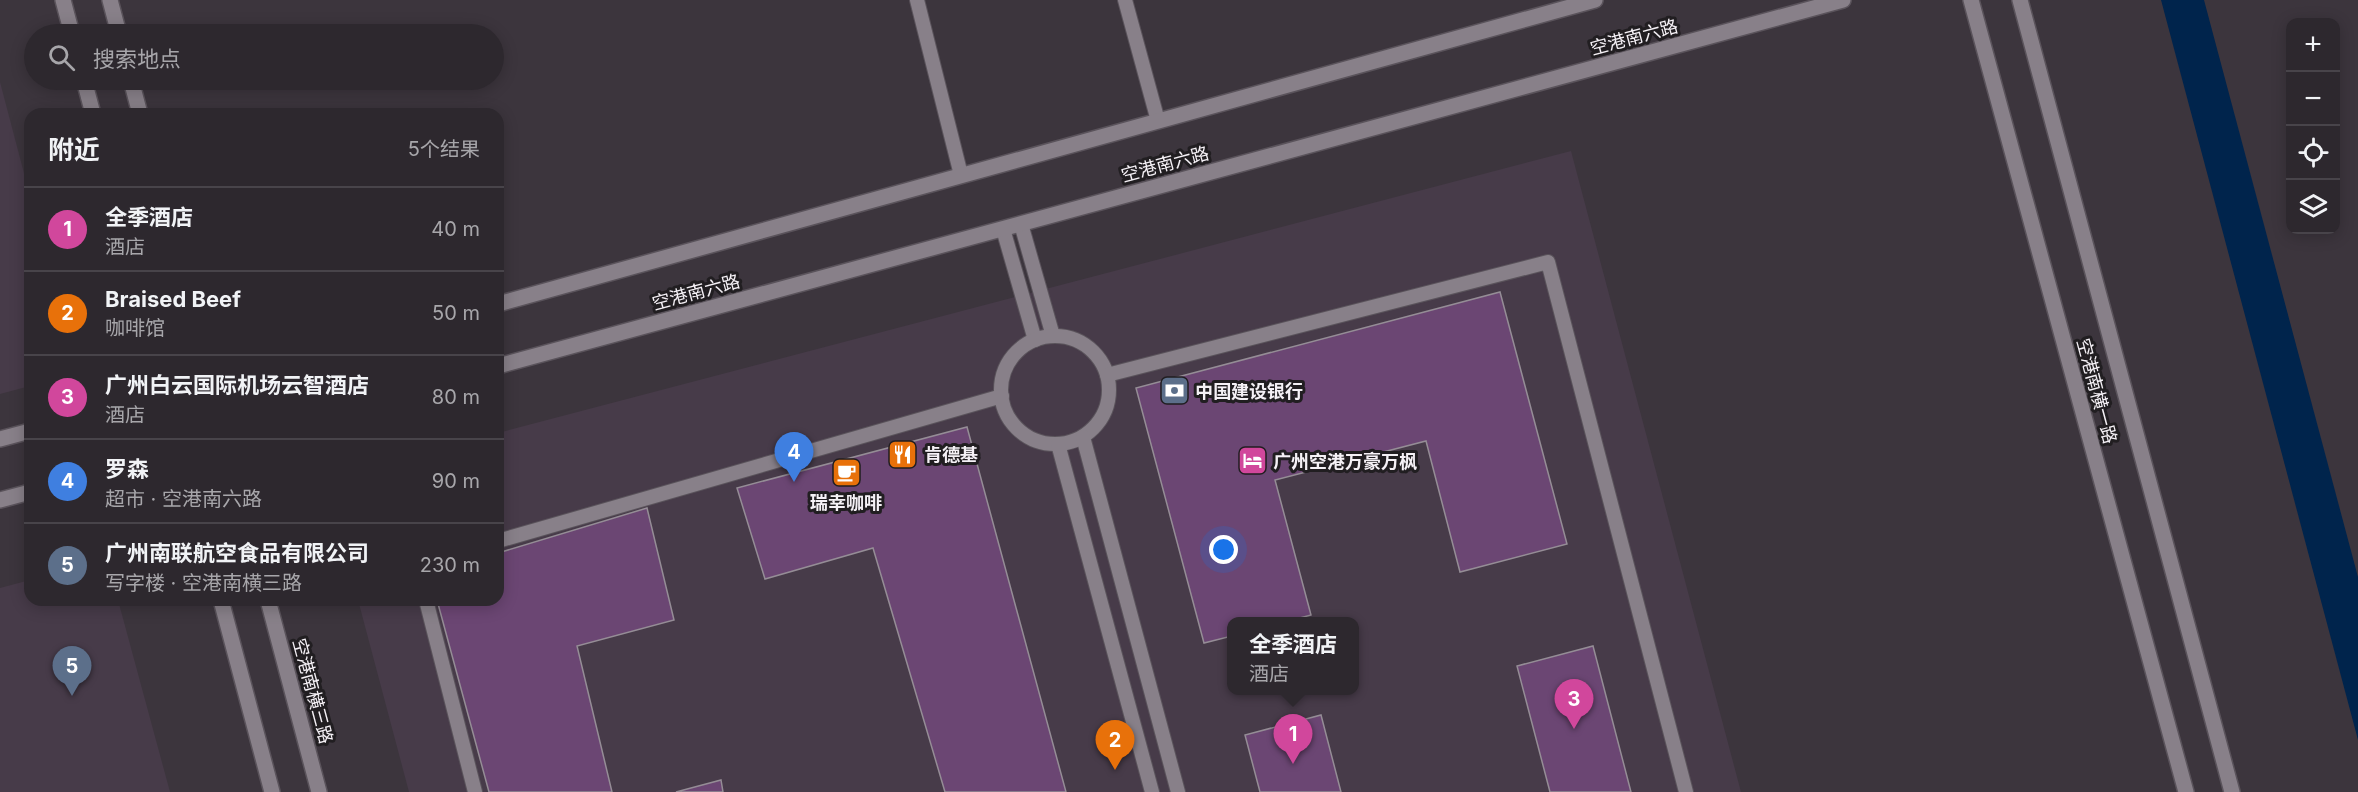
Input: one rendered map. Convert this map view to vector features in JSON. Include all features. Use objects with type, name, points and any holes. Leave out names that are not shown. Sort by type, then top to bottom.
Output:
[{"type":"street","points":[[63,0],[69,24]]},
{"type":"street","points":[[110,0],[116,24]]},
{"type":"street","points":[[504,301],[1595,0]]},
{"type":"street","name":"空港南六路","points":[[504,364],[1843,0]]},
{"type":"street","name":"空港南横一路","points":[[1971,0],[2186,792]]},
{"type":"street","name":"空港南横一路","points":[[2020,0],[2232,792]]},
{"type":"street","points":[[87,90],[91,108]]},
{"type":"street","points":[[134,90],[138,108]]},
{"type":"street","points":[[0,439],[24,433]]},
{"type":"street","points":[[0,500],[24,494]]},
{"type":"street","points":[[223,606],[272,792]]},
{"type":"street","name":"空港南横三路","points":[[270,606],[319,792]]},
{"type":"lane","points":[[917,0],[961,176]]},
{"type":"lane","points":[[1125,0],[1158,121]]},
{"type":"lane","points":[[1020,224],[1053,336]]},
{"type":"lane","points":[[1003,229],[1035,340]]},
{"type":"lane","points":[[1107,375],[1548,262],[1686,792]]},
{"type":"lane","points":[[1053,336],[1071,338],[1086,346],[1099,359],[1107,375],[1109,393],[1105,410],[1096,426],[1083,437],[1066,444],[1048,444],[1031,439],[1017,428],[1007,414],[1002,396],[1002,379],[1009,362],[1020,348],[1035,340],[1053,336]]},
{"type":"lane","points":[[504,538],[1002,396]]},
{"type":"lane","points":[[1083,437],[1178,792]]},
{"type":"lane","points":[[1058,444],[1152,792]]},
{"type":"lane","points":[[428,606],[475,792]]},
{"type":"shaded area","points":[[0,82],[24,173],[24,388],[0,394]]},
{"type":"shaded area","points":[[1571,151],[1741,792],[409,792],[360,606],[504,606],[504,431]]},
{"type":"shaded area","points":[[24,582],[24,606],[120,606],[170,792],[0,792],[0,588]]},
{"type":"water","points":[[2161,0],[2204,0],[2358,577],[2358,740]]},
{"type":"building","name":"广州空港万豪万枫","points":[[1500,292],[1567,544],[1460,572],[1426,441],[1275,480],[1311,615],[1304,617],[1227,617],[1227,637],[1204,643],[1136,388]]},
{"type":"building","points":[[967,427],[1066,792],[945,792],[873,548],[765,579],[737,488]]},
{"type":"building","points":[[647,508],[674,620],[577,646],[612,792],[489,792],[439,606],[504,606],[504,551]]},
{"type":"building","points":[[1593,646],[1631,792],[1550,792],[1517,666]]},
{"type":"building","points":[[1321,715],[1341,792],[1260,792],[1245,735]]},
{"type":"building","points":[[721,780],[723,792],[676,792]]},
{"type":"place","name":"中国建设银行","points":[[1174,391]]},
{"type":"place","name":"肯德基","points":[[903,454]]},
{"type":"place","name":"广州空港万豪万枫","points":[[1252,461]]},
{"type":"place","name":"瑞幸咖啡","points":[[846,473]]},
{"type":"place","name":"罗森","points":[[794,482]]},
{"type":"place","name":"广州南联航空食品有限公司","points":[[72,696]]},
{"type":"place","name":"广州白云国际机场云智酒店","points":[[1574,729]]},
{"type":"place","name":"全季酒店","points":[[1293,764]]},
{"type":"place","name":"Braised Beef","points":[[1115,770]]}]
